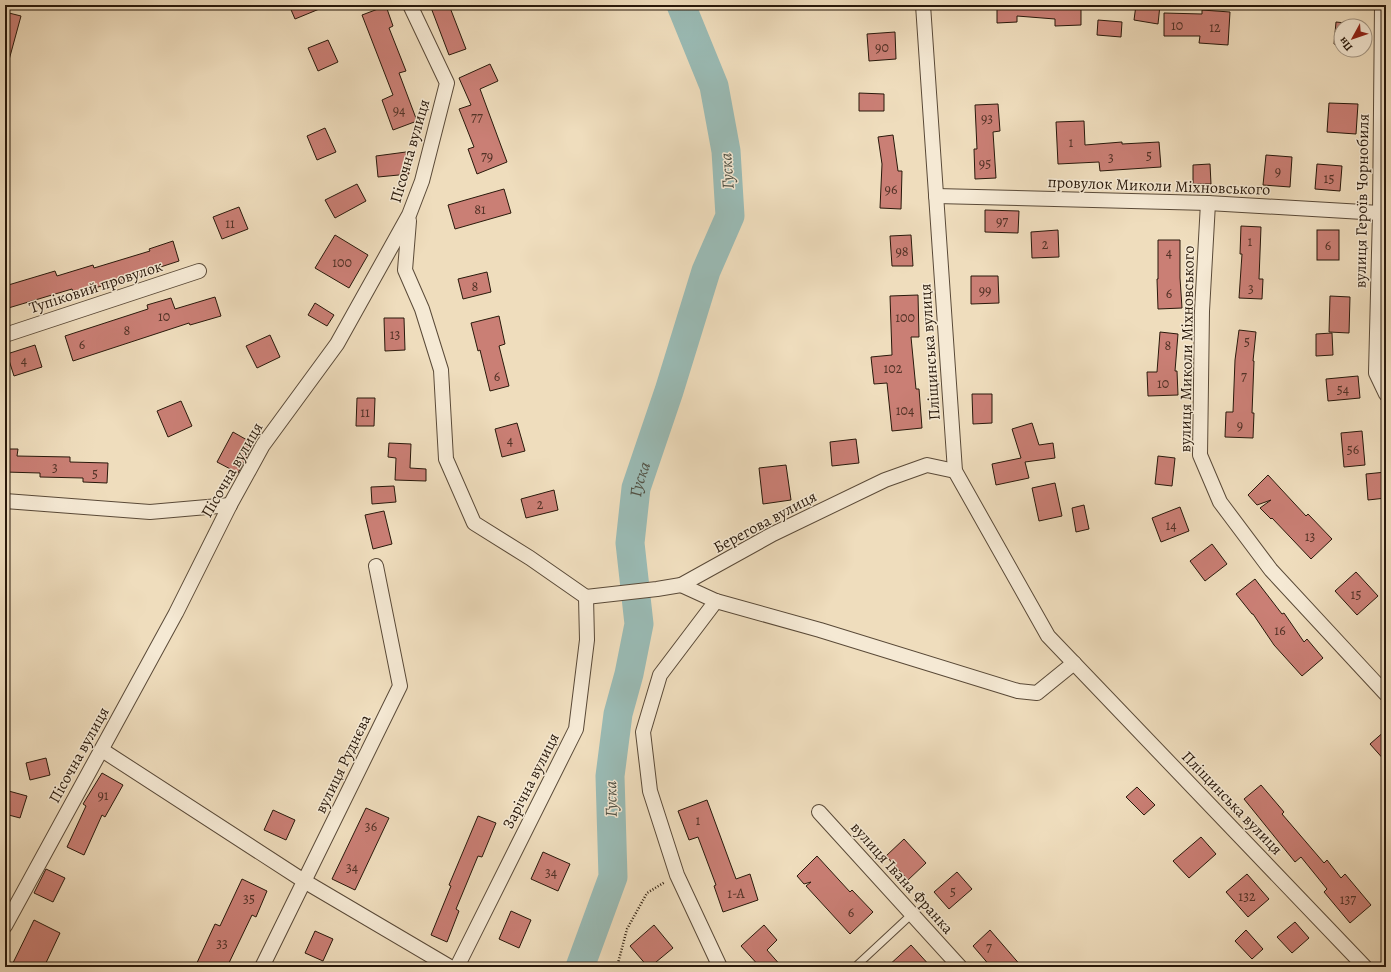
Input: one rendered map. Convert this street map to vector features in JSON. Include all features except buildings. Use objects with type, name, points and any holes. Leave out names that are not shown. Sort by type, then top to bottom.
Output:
[{"type":"street","name":"Пісочна вулиця","points":[[5,926],[176,613],[230,505],[263,444],[337,344],[409,215],[422,181],[447,83],[410,5]]},
{"type":"street","name":"Пліщинська вулиця","points":[[923,5],[955,471],[1048,636],[1365,967]]},
{"type":"street","name":"вулиця Героїв Чорнобиля","points":[[1382,5],[1380,213],[1376,373],[1386,394]]},
{"type":"street","name":"провулок Миколи Міхновського","points":[[936,196],[1208,203],[1380,213]]},
{"type":"street","name":"вулиця Миколи Міхновського","points":[[1208,203],[1202,311],[1200,455],[1220,502],[1271,570],[1386,694]]},
{"type":"street","points":[[409,215],[405,270],[422,309],[440,370],[446,458],[474,523],[530,558],[586,597]]},
{"type":"street","name":"Тупіковий провулок","points":[[5,335],[198,271]]},
{"type":"street","name":"Берегова вулиця","points":[[586,597],[682,585],[773,534],[885,480],[927,465],[955,471]]},
{"type":"street","points":[[5,500],[150,512],[230,505]]},
{"type":"street","name":"вулиця Руднєва","points":[[262,967],[400,686],[376,566]]},
{"type":"street","points":[[682,585],[716,601],[820,630],[1018,691],[1037,693],[1074,663]]},
{"type":"street","name":"Зарічна вулиця","points":[[457,967],[576,729],[587,640],[586,597]]},
{"type":"street","points":[[716,601],[660,675],[643,732],[650,791],[677,876],[720,967]]},
{"type":"street","points":[[102,750],[304,881],[450,967]]},
{"type":"street","name":"вулиця Івана Франка","points":[[819,812],[960,967]]},
{"type":"lane","points":[[855,967],[912,914]]},
{"type":"path","points":[[617,967],[627,929],[648,893],[677,876]]},
{"type":"waterway","name":"Гуска","points":[[580,967],[613,877],[610,776],[618,714],[629,674],[639,624],[630,543],[636,488],[669,391],[706,271],[730,216],[726,151],[714,86],[681,5]]}]
